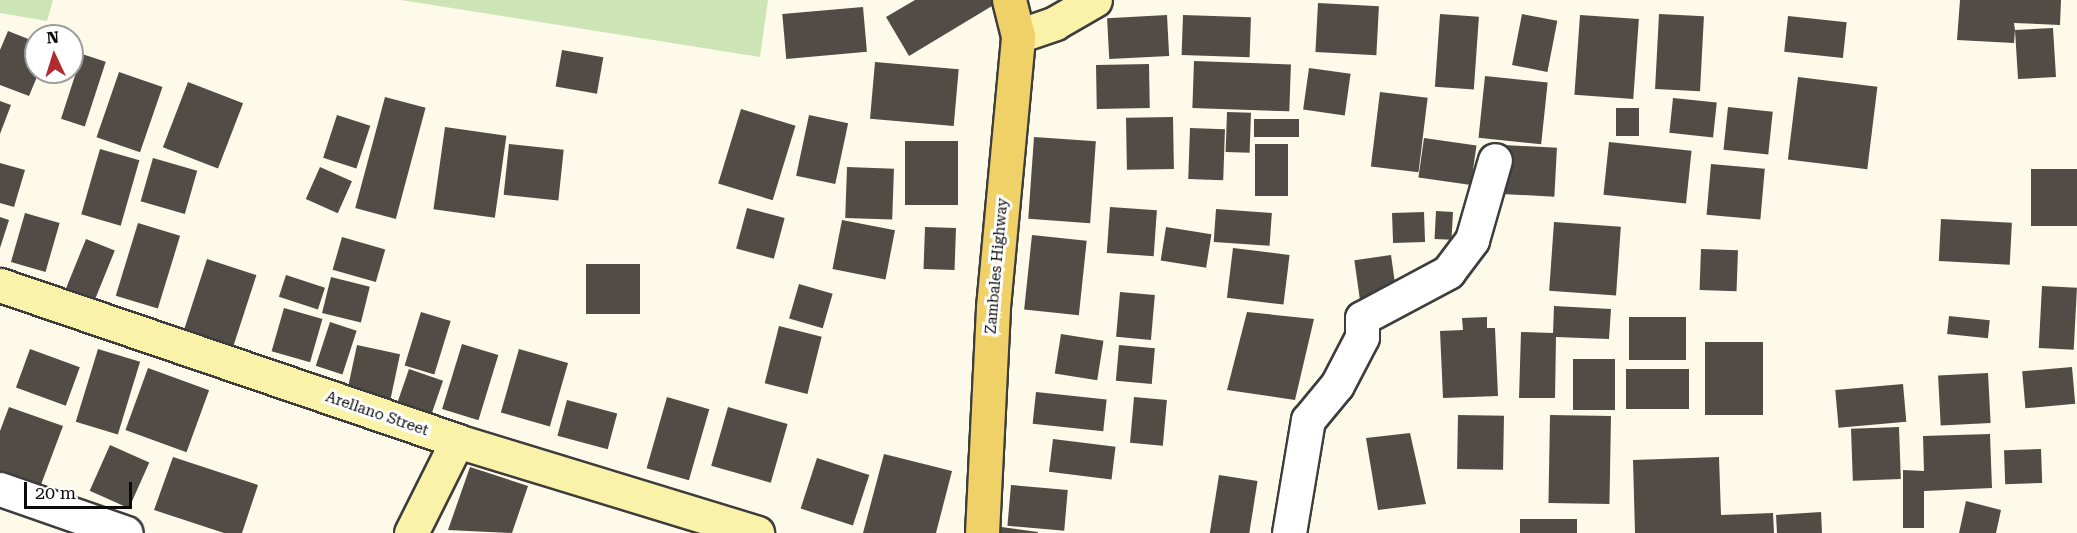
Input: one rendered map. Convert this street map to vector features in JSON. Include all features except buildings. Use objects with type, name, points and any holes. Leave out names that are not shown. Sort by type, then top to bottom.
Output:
[{"type":"main road","name":"Zambales Highway","points":[[982,533],[993,307],[1018,36],[1009,0]]},
{"type":"street","points":[[1018,36],[1055,24],[1095,0]]},
{"type":"street","points":[[1289,533],[1308,420],[1337,385],[1362,337],[1362,318],[1448,272],[1472,240],[1495,160]]},
{"type":"street","name":"Arellano Street","points":[[0,285],[457,441],[758,533]]},
{"type":"street","points":[[411,533],[457,441]]},
{"type":"street","points":[[0,489],[126,533]]},
{"type":"green space","points":[[0,0],[53,0],[47,21],[0,13]]},
{"type":"green space","points":[[401,0],[768,0],[760,57]]}]
